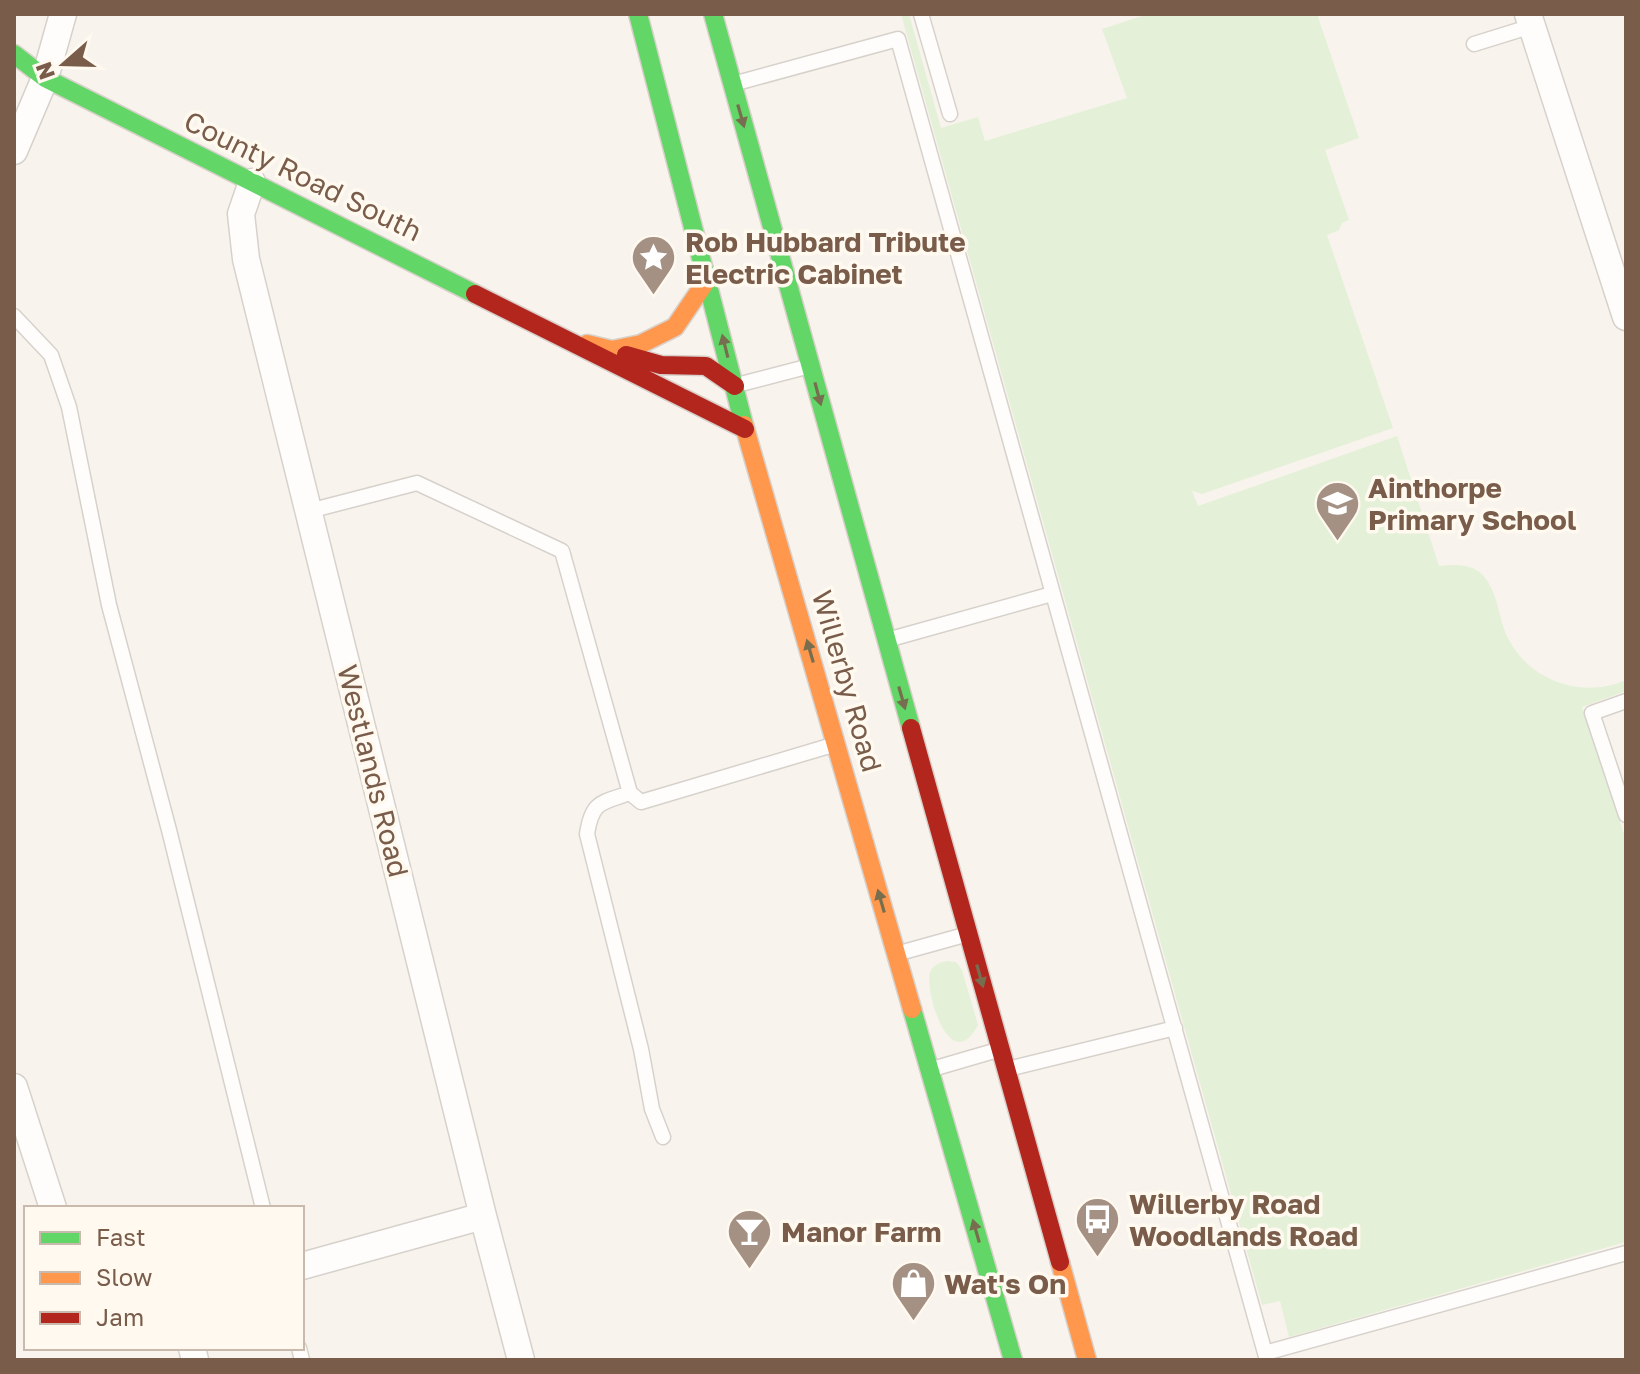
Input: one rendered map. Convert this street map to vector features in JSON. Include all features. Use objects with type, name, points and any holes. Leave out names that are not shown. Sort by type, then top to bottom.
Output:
[{"type":"street","points":[[14,151],[45,78],[63,14]]},
{"type":"street","name":"Willerby Road","points":[[638,14],[745,429],[1013,1360]]},
{"type":"street","name":"Willerby Road","points":[[713,14],[1087,1360]]},
{"type":"street","points":[[1530,20],[1626,317]]},
{"type":"street","name":"County Road South","points":[[14,54],[45,78],[745,429]]},
{"type":"street","name":"Westlands Road","points":[[252,182],[241,214],[246,259],[521,1360]]},
{"type":"street","name":"County Road South","points":[[612,350],[641,344],[675,327],[707,280]]},
{"type":"street","name":"County Road South","points":[[572,341],[661,365],[706,366],[735,386]]},
{"type":"street","points":[[14,1087],[52,1206]]},
{"type":"street","points":[[304,1265],[483,1216]]},
{"type":"lane","points":[[921,14],[950,114]]},
{"type":"lane","points":[[1474,44],[1530,20]]},
{"type":"lane","points":[[732,84],[898,39],[1266,1356],[1626,1253]]},
{"type":"lane","points":[[14,316],[51,355],[69,407],[109,605],[169,830],[263,1206]]},
{"type":"lane","points":[[735,386],[810,366]]},
{"type":"lane","points":[[309,511],[417,483],[562,551],[630,793],[641,802],[836,743]]},
{"type":"lane","points":[[886,640],[1052,594]]},
{"type":"lane","points":[[1626,701],[1592,713],[1626,815]]},
{"type":"lane","points":[[630,793],[601,803],[590,813],[587,834],[641,1049],[652,1109],[663,1137]]},
{"type":"lane","points":[[896,954],[968,934]]},
{"type":"lane","points":[[1006,1069],[1175,1028]]},
{"type":"lane","points":[[928,1070],[1001,1049]]},
{"type":"green space","name":"Ainthorpe Primary School","points":[[901,14],[909,14],[941,128],[978,117],[985,141],[1127,98],[1102,29],[1148,14],[1317,14],[1359,138],[1325,150],[1349,220],[1342,223],[1339,230],[1327,235],[1393,428],[1202,494],[1192,491],[1198,506],[1397,436],[1439,566],[1466,566],[1483,576],[1495,596],[1509,640],[1519,655],[1545,676],[1576,687],[1593,688],[1626,680],[1626,691],[1582,707],[1626,840],[1626,1242],[1289,1337],[1280,1301],[1262,1305]]},
{"type":"green space","points":[[947,961],[956,962],[962,970],[978,1025],[967,1039],[957,1042],[940,1023],[930,992],[931,970]]},
{"type":"traffic: fast","points":[[638,14],[744,425]]},
{"type":"traffic: fast","points":[[713,14],[911,728]]},
{"type":"traffic: fast","points":[[14,54],[45,78],[475,294]]},
{"type":"traffic: fast","points":[[912,1009],[1013,1360]]},
{"type":"traffic: slow","points":[[587,344],[612,350],[641,344],[675,327],[707,280]]},
{"type":"traffic: slow","points":[[744,425],[912,1009]]},
{"type":"traffic: slow","points":[[1060,1262],[1087,1360]]},
{"type":"traffic: jam","points":[[475,294],[745,429]]},
{"type":"traffic: jam","points":[[626,355],[661,365],[706,366],[735,386]]},
{"type":"traffic: jam","points":[[911,728],[1060,1262]]},
{"type":"place","name":"Rob Hubbard Tribute Electric Cabinet","points":[[654,297]]},
{"type":"place","name":"Ainthorpe Primary School","points":[[1337,543]]},
{"type":"place","name":"Willerby Road Woodlands Road","points":[[1098,1259]]},
{"type":"place","name":"Manor Farm","points":[[750,1271]]},
{"type":"place","name":"Wat's On","points":[[913,1323]]}]
